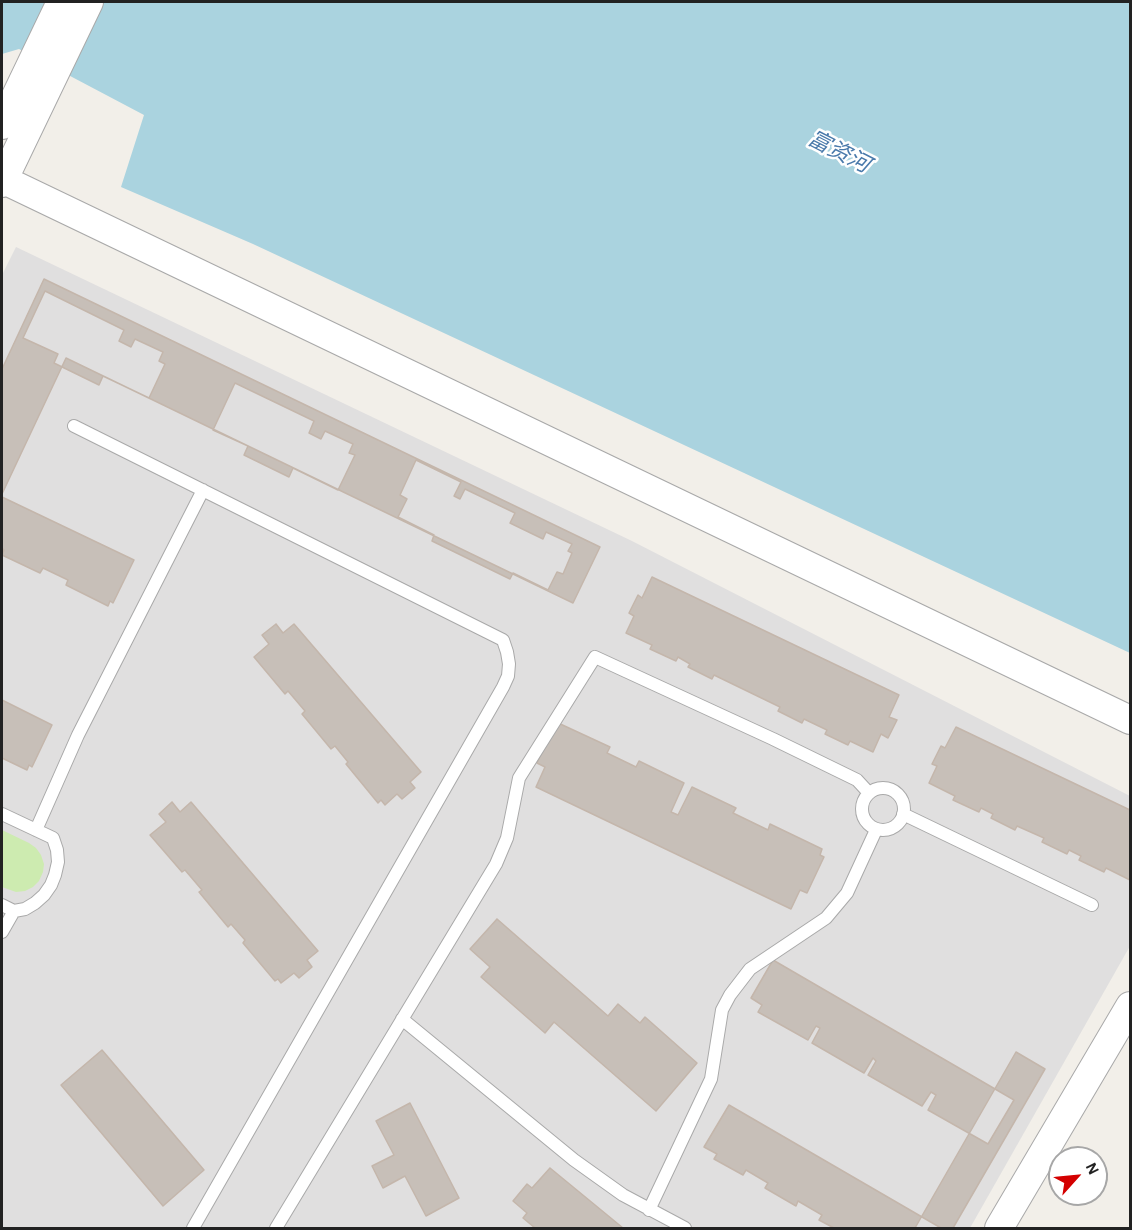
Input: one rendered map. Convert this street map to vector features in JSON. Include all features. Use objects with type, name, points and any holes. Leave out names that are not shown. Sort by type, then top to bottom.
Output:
[{"type":"street","points":[[61,2],[40,75],[2,181],[1131,720]]},
{"type":"street","points":[[2,125],[40,75],[89,2]]},
{"type":"street","points":[[999,1228],[1131,1006]]},
{"type":"lane","points":[[74,426],[503,640],[509,664],[503,687],[193,1228]]},
{"type":"lane","points":[[36,830],[78,735],[203,490]]},
{"type":"lane","points":[[276,1228],[496,864],[507,838],[519,778],[595,657],[857,780],[869,793]]},
{"type":"lane","points":[[885,788],[899,795],[904,809],[899,823],[894,828],[885,831],[876,830],[868,825],[861,808],[869,793],[885,788]]},
{"type":"lane","points":[[2,814],[52,838],[57,850],[58,862],[48,890],[36,903],[25,909],[14,911],[2,905]]},
{"type":"lane","points":[[903,814],[1092,905]]},
{"type":"lane","points":[[649,1210],[711,1079],[722,1010],[730,995],[750,969],[826,918],[847,893],[876,830]]},
{"type":"lane","points":[[2,932],[14,911]]},
{"type":"lane","points":[[402,1019],[550,1143],[597,1177],[649,1210],[685,1228]]},
{"type":"shaded area","points":[[16,247],[632,541],[1130,796],[1130,946],[970,1228],[2,1228],[2,275]]},
{"type":"green space","points":[[2,830],[29,843],[41,855],[44,864],[39,881],[25,891],[16,892],[2,887]]},
{"type":"water","name":"富资河","points":[[2,2],[1130,2],[1130,653],[253,244],[121,187],[144,115],[19,49],[2,54]]},
{"type":"building","points":[[44,279],[600,547],[573,603],[66,358],[2,494],[2,369]]},
{"type":"building","points":[[45,291],[124,330],[119,341],[131,347],[135,339],[163,352],[159,361],[165,364],[149,398],[103,376],[99,385],[54,363],[58,354],[23,338]]},
{"type":"building","points":[[235,383],[314,421],[309,433],[321,439],[325,431],[353,444],[349,453],[355,455],[338,490],[293,468],[289,477],[244,455],[248,446],[213,430]]},
{"type":"building","points":[[416,460],[461,482],[454,496],[460,499],[465,489],[515,513],[510,523],[543,539],[546,532],[572,544],[568,551],[572,553],[563,574],[557,572],[548,590],[513,573],[510,579],[432,541],[434,535],[398,517],[407,499],[400,495]]},
{"type":"building","points":[[2,497],[134,560],[113,603],[110,601],[108,606],[66,585],[68,580],[43,568],[40,573],[2,555],[4,550],[2,548]]},
{"type":"building","points":[[652,577],[899,695],[889,717],[897,720],[888,738],[881,734],[873,752],[850,741],[848,745],[825,734],[827,730],[804,719],[802,723],[778,711],[780,707],[714,675],[712,679],[688,667],[690,664],[678,657],[676,661],[650,649],[652,645],[626,633],[634,616],[629,613],[638,595],[642,598]]},
{"type":"building","points":[[276,624],[283,633],[294,624],[421,772],[410,782],[415,788],[402,799],[397,794],[385,805],[381,800],[378,803],[346,764],[348,762],[335,746],[331,749],[302,714],[305,711],[288,691],[285,694],[254,657],[269,644],[262,635]]},
{"type":"building","points":[[2,700],[52,725],[32,767],[29,765],[27,770],[2,758]]},
{"type":"building","points":[[556,722],[610,747],[607,753],[636,767],[639,761],[684,783],[671,812],[678,815],[692,787],[736,808],[733,813],[768,830],[770,824],[822,849],[820,855],[824,857],[807,893],[800,890],[791,909],[536,787],[545,767],[537,763]]},
{"type":"building","points":[[956,727],[1130,810],[1130,880],[1106,868],[1104,872],[1079,860],[1081,856],[1069,850],[1067,854],[1042,842],[1044,838],[1017,826],[1015,830],[991,818],[993,814],[981,808],[979,812],[953,800],[955,796],[929,783],[937,766],[932,764],[941,746],[945,748]]},
{"type":"building","points":[[172,802],[180,812],[191,802],[318,951],[307,960],[312,967],[299,978],[294,973],[281,983],[278,979],[275,981],[243,943],[245,940],[231,924],[228,927],[199,892],[202,890],[185,870],[182,872],[150,835],[166,822],[159,814]]},
{"type":"building","points":[[497,919],[608,1016],[618,1004],[640,1023],[645,1017],[697,1063],[656,1111],[554,1022],[545,1033],[481,977],[490,967],[470,949]]},
{"type":"building","points":[[773,960],[1014,1100],[988,1144],[928,1110],[936,1095],[931,1092],[922,1106],[868,1075],[876,1061],[873,1058],[864,1073],[812,1043],[820,1028],[816,1026],[808,1040],[758,1012],[762,1005],[751,998]]},
{"type":"building","points":[[102,1050],[204,1170],[163,1206],[61,1085]]},
{"type":"building","points":[[1016,1052],[1045,1069],[953,1228],[915,1228]]},
{"type":"building","points":[[410,1103],[459,1198],[426,1216],[405,1176],[383,1188],[372,1166],[394,1155],[376,1121]]},
{"type":"building","points":[[729,1105],[941,1228],[834,1228],[819,1220],[822,1215],[798,1201],[796,1206],[765,1188],[768,1183],[746,1170],[743,1175],[714,1159],[717,1154],[704,1147]]},
{"type":"building","points":[[550,1168],[623,1228],[535,1228],[523,1218],[527,1213],[513,1201],[527,1184],[532,1188]]}]
